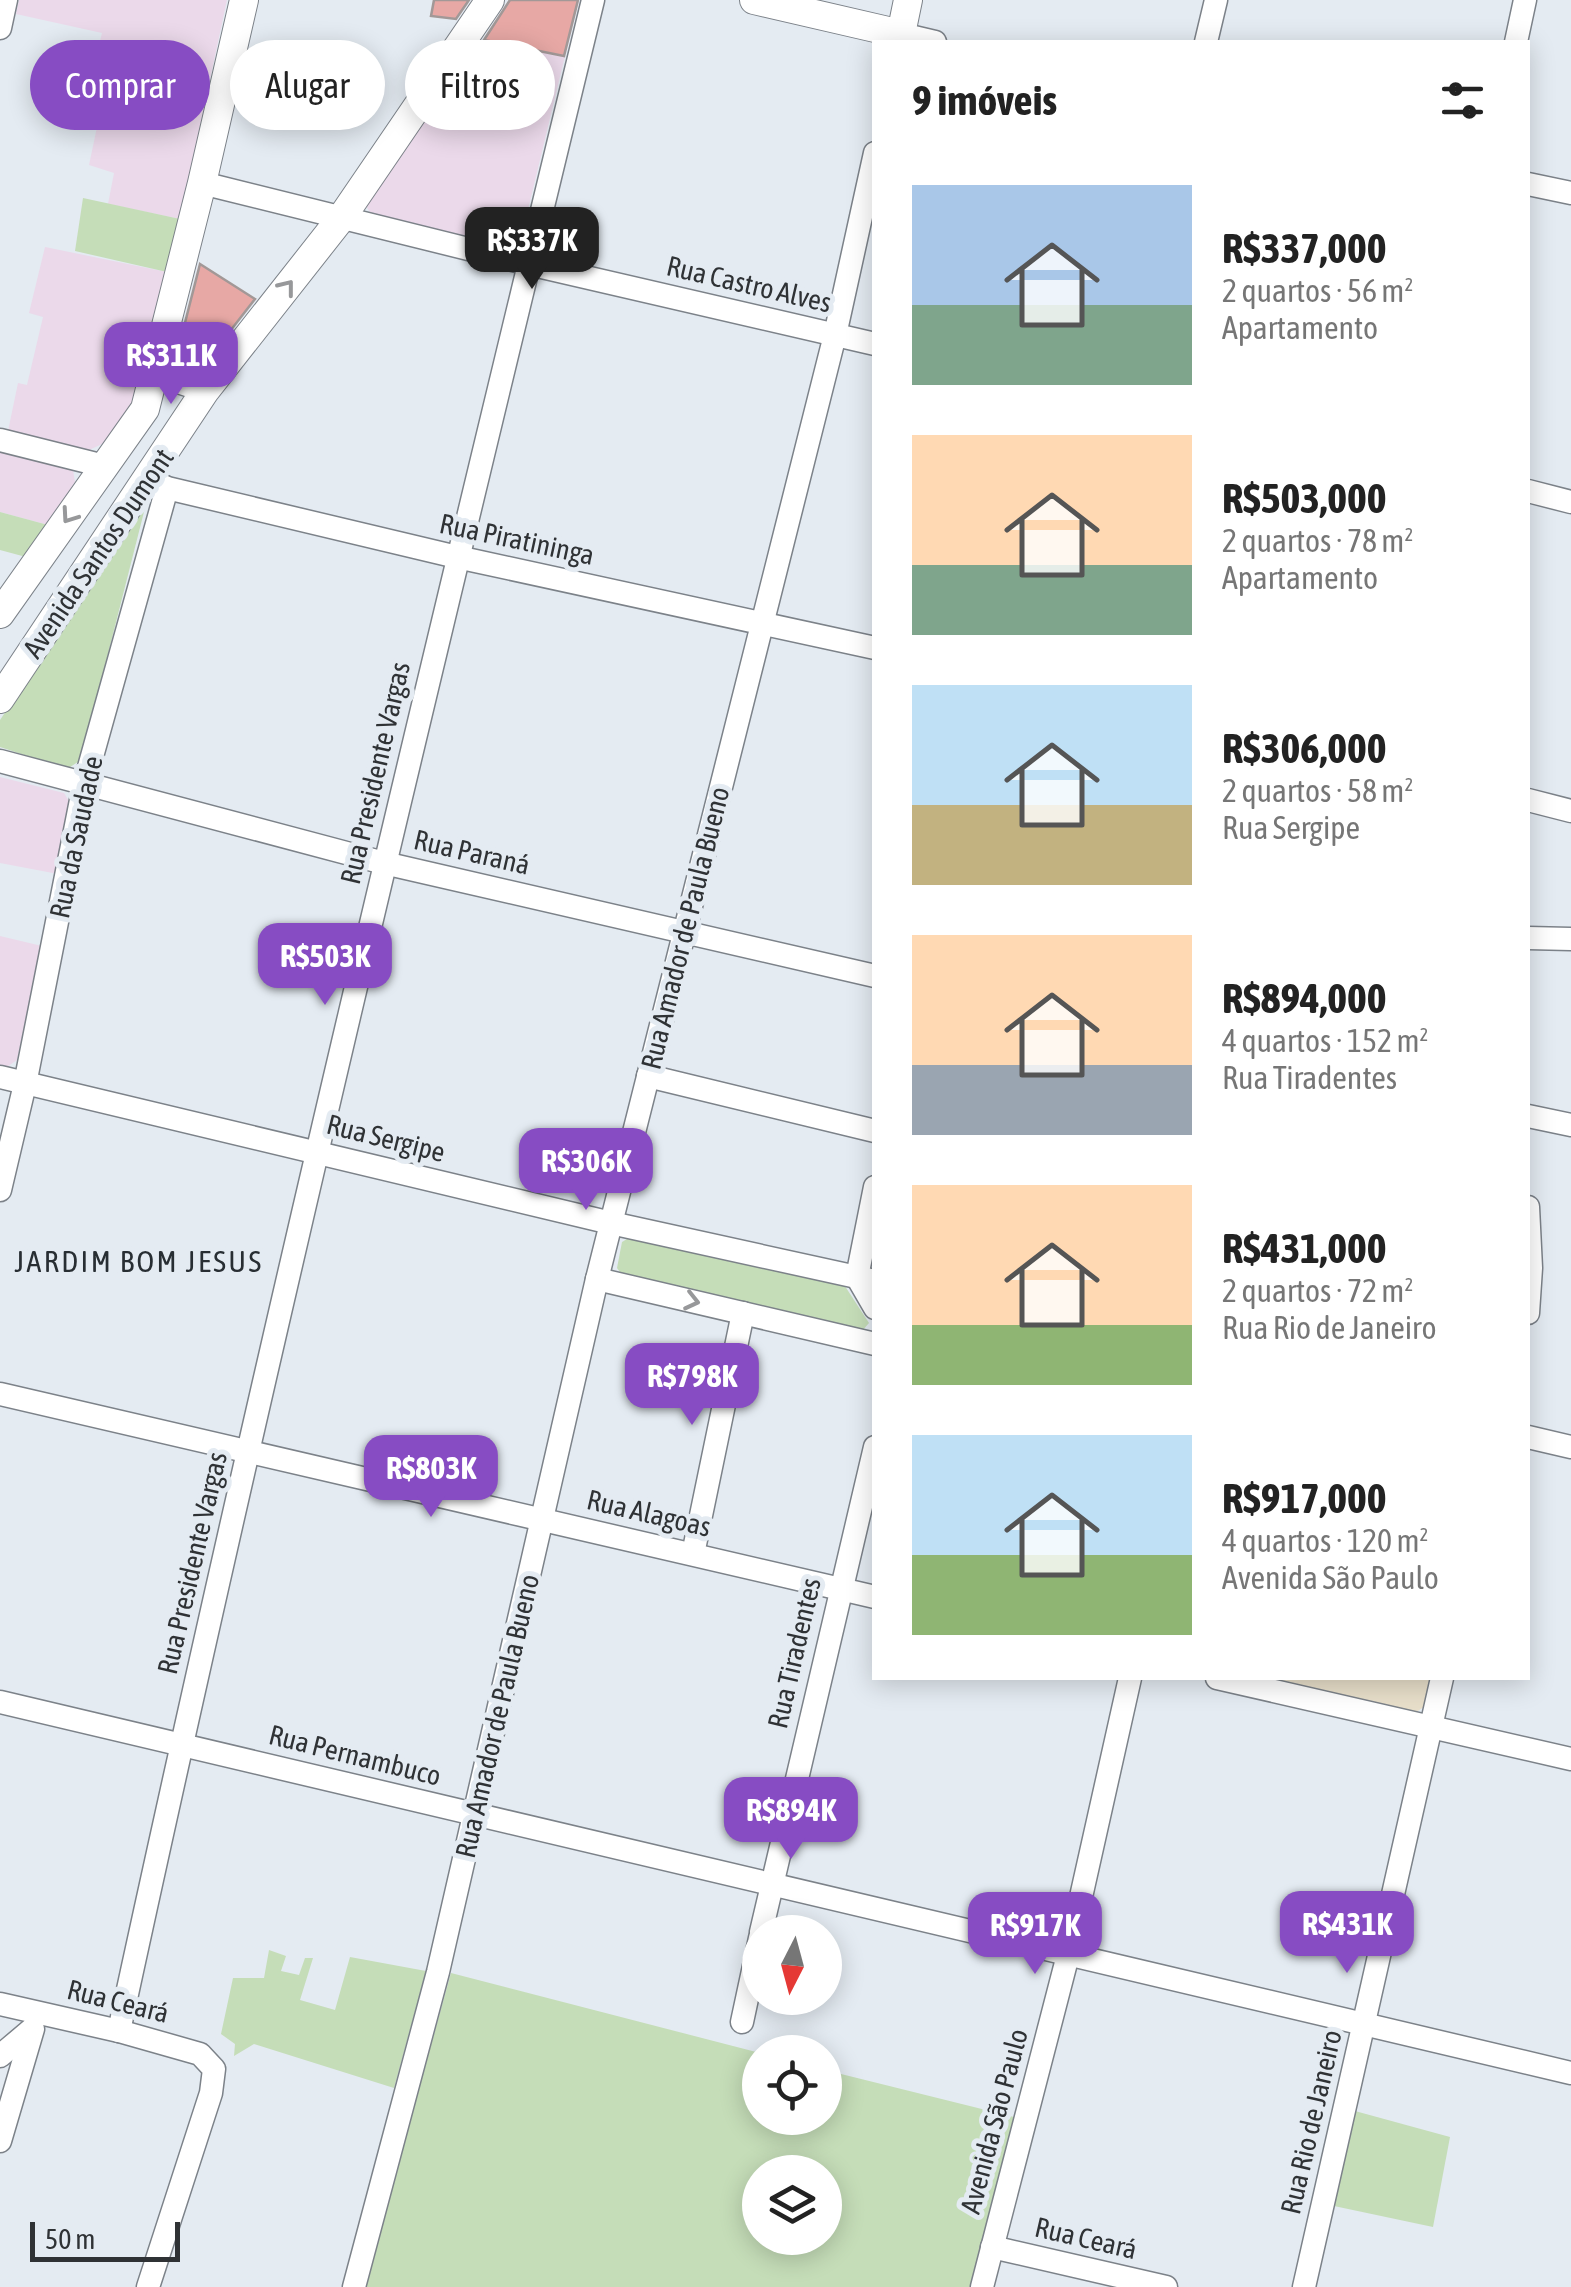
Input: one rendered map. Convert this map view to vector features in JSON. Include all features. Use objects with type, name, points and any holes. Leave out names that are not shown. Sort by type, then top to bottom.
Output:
[{"type":"street","points":[[0,28],[6,0]]},
{"type":"street","points":[[205,391],[154,374],[244,0]]},
{"type":"street","name":"Avenida Santos Dumont","points":[[0,698],[158,483],[205,391],[342,217],[490,0]]},
{"type":"street","name":"Rua Presidente Vargas","points":[[119,2031],[181,1744],[384,863],[593,0]]},
{"type":"street","points":[[754,0],[900,38],[908,0]]},
{"type":"street","points":[[1206,40],[1216,0]]},
{"type":"street","points":[[1516,40],[1525,0]]},
{"type":"street","name":"Rua Amador de Paula Bueno","points":[[354,2287],[438,1972],[596,1280],[836,335],[872,167]]},
{"type":"street","name":"Rua Castro Alves","points":[[202,183],[872,343]]},
{"type":"street","points":[[1530,184],[1571,193]]},
{"type":"street","name":"Avenida Santos Dumont","points":[[0,614],[145,409],[154,374]]},
{"type":"street","points":[[0,440],[104,466]]},
{"type":"street","name":"Rua Piratininga","points":[[158,483],[457,557],[872,647]]},
{"type":"street","name":"Rua da Saudade","points":[[0,1190],[84,785],[158,483]]},
{"type":"street","points":[[1530,492],[1571,502]]},
{"type":"street","name":"Rua Paraná","points":[[0,761],[384,863],[872,975]]},
{"type":"street","points":[[1530,801],[1571,811]]},
{"type":"street","points":[[1530,938],[1571,939]]},
{"type":"street","points":[[648,1076],[872,1130]]},
{"type":"street","name":"Rua Sergipe","points":[[0,1077],[610,1223],[866,1279]]},
{"type":"street","points":[[1530,1116],[1571,1125]]},
{"type":"street","points":[[866,1279],[872,1218]]},
{"type":"street","points":[[1530,1248],[1530,1283]]},
{"type":"street","points":[[596,1280],[872,1343]]},
{"type":"street","points":[[693,1554],[743,1313]]},
{"type":"street","name":"Rua Alagoas","points":[[0,1394],[872,1596]]},
{"type":"street","points":[[1530,1437],[1571,1447]]},
{"type":"street","name":"Rua Tiradentes","points":[[765,1915],[872,1458]]},
{"type":"street","name":"Avenida São Paulo","points":[[982,2287],[1068,1954],[1130,1680]]},
{"type":"street","points":[[1226,1680],[1571,1759]]},
{"type":"street","name":"Rua Rio de Janeiro","points":[[1304,2287],[1442,1680]]},
{"type":"street","name":"Rua Pernambuco","points":[[0,1702],[1571,2073]]},
{"type":"street","name":"Rua Ceará","points":[[0,2004],[35,2020],[119,2031],[200,2054],[214,2069],[211,2094],[148,2287]]},
{"type":"street","name":"Rua Tiradentes","points":[[742,2022],[744,2015]]},
{"type":"street","points":[[0,2056],[35,2020]]},
{"type":"street","points":[[0,2141],[35,2020]]},
{"type":"street","name":"Rua Ceará","points":[[992,2247],[1166,2287]]},
{"type":"shaded area","points":[[19,0],[227,0],[210,79],[210,40],[100,40],[102,33],[16,14]]},
{"type":"shaded area","points":[[555,54],[565,56],[555,98]]},
{"type":"shaded area","points":[[96,130],[199,130],[180,219],[108,204],[114,173],[89,165]]},
{"type":"shaded area","points":[[416,130],[547,130],[520,243],[508,247],[372,215],[363,202]]},
{"type":"shaded area","points":[[45,247],[167,272],[133,400],[119,429],[87,451],[8,431],[18,383],[27,385],[43,317],[29,313]]},
{"type":"shaded area","points":[[0,450],[73,470],[75,482],[48,525],[0,512]]},
{"type":"shaded area","points":[[0,777],[64,793],[72,806],[58,874],[0,863]]},
{"type":"shaded area","points":[[0,936],[42,946],[17,1060],[4,1069],[0,1068]]},
{"type":"shaded area","points":[[1268,1680],[1433,1680],[1427,1705],[1413,1714]]},
{"type":"green space","points":[[83,198],[180,219],[167,272],[75,251]]},
{"type":"green space","points":[[146,504],[81,760],[67,769],[0,747],[0,720]]},
{"type":"green space","points":[[0,512],[48,525],[26,557],[0,550]]},
{"type":"green space","points":[[632,1236],[841,1280],[869,1323],[862,1331],[625,1279],[617,1268],[622,1242]]},
{"type":"green space","points":[[269,1950],[286,1956],[281,1971],[299,1975],[305,1958],[313,1958],[300,2000],[335,2010],[350,1957],[426,1971],[394,2088],[254,2044],[234,2056],[235,2044],[221,2034],[233,1978],[264,1978]]},
{"type":"green space","points":[[451,1973],[742,2048],[742,2135],[842,2135],[842,2074],[1014,2117],[972,2287],[364,2287]]},
{"type":"green space","points":[[1355,2111],[1450,2137],[1433,2227],[1334,2206]]},
{"type":"building","points":[[434,0],[469,0],[456,19],[431,16]]},
{"type":"building","points":[[510,0],[578,0],[564,56],[555,54],[555,40],[484,40]]},
{"type":"building","points":[[200,264],[255,299],[199,371],[176,358]]},
{"type":"district","name":"JARDIM BOM JESUS","points":[[139,1261]]}]
